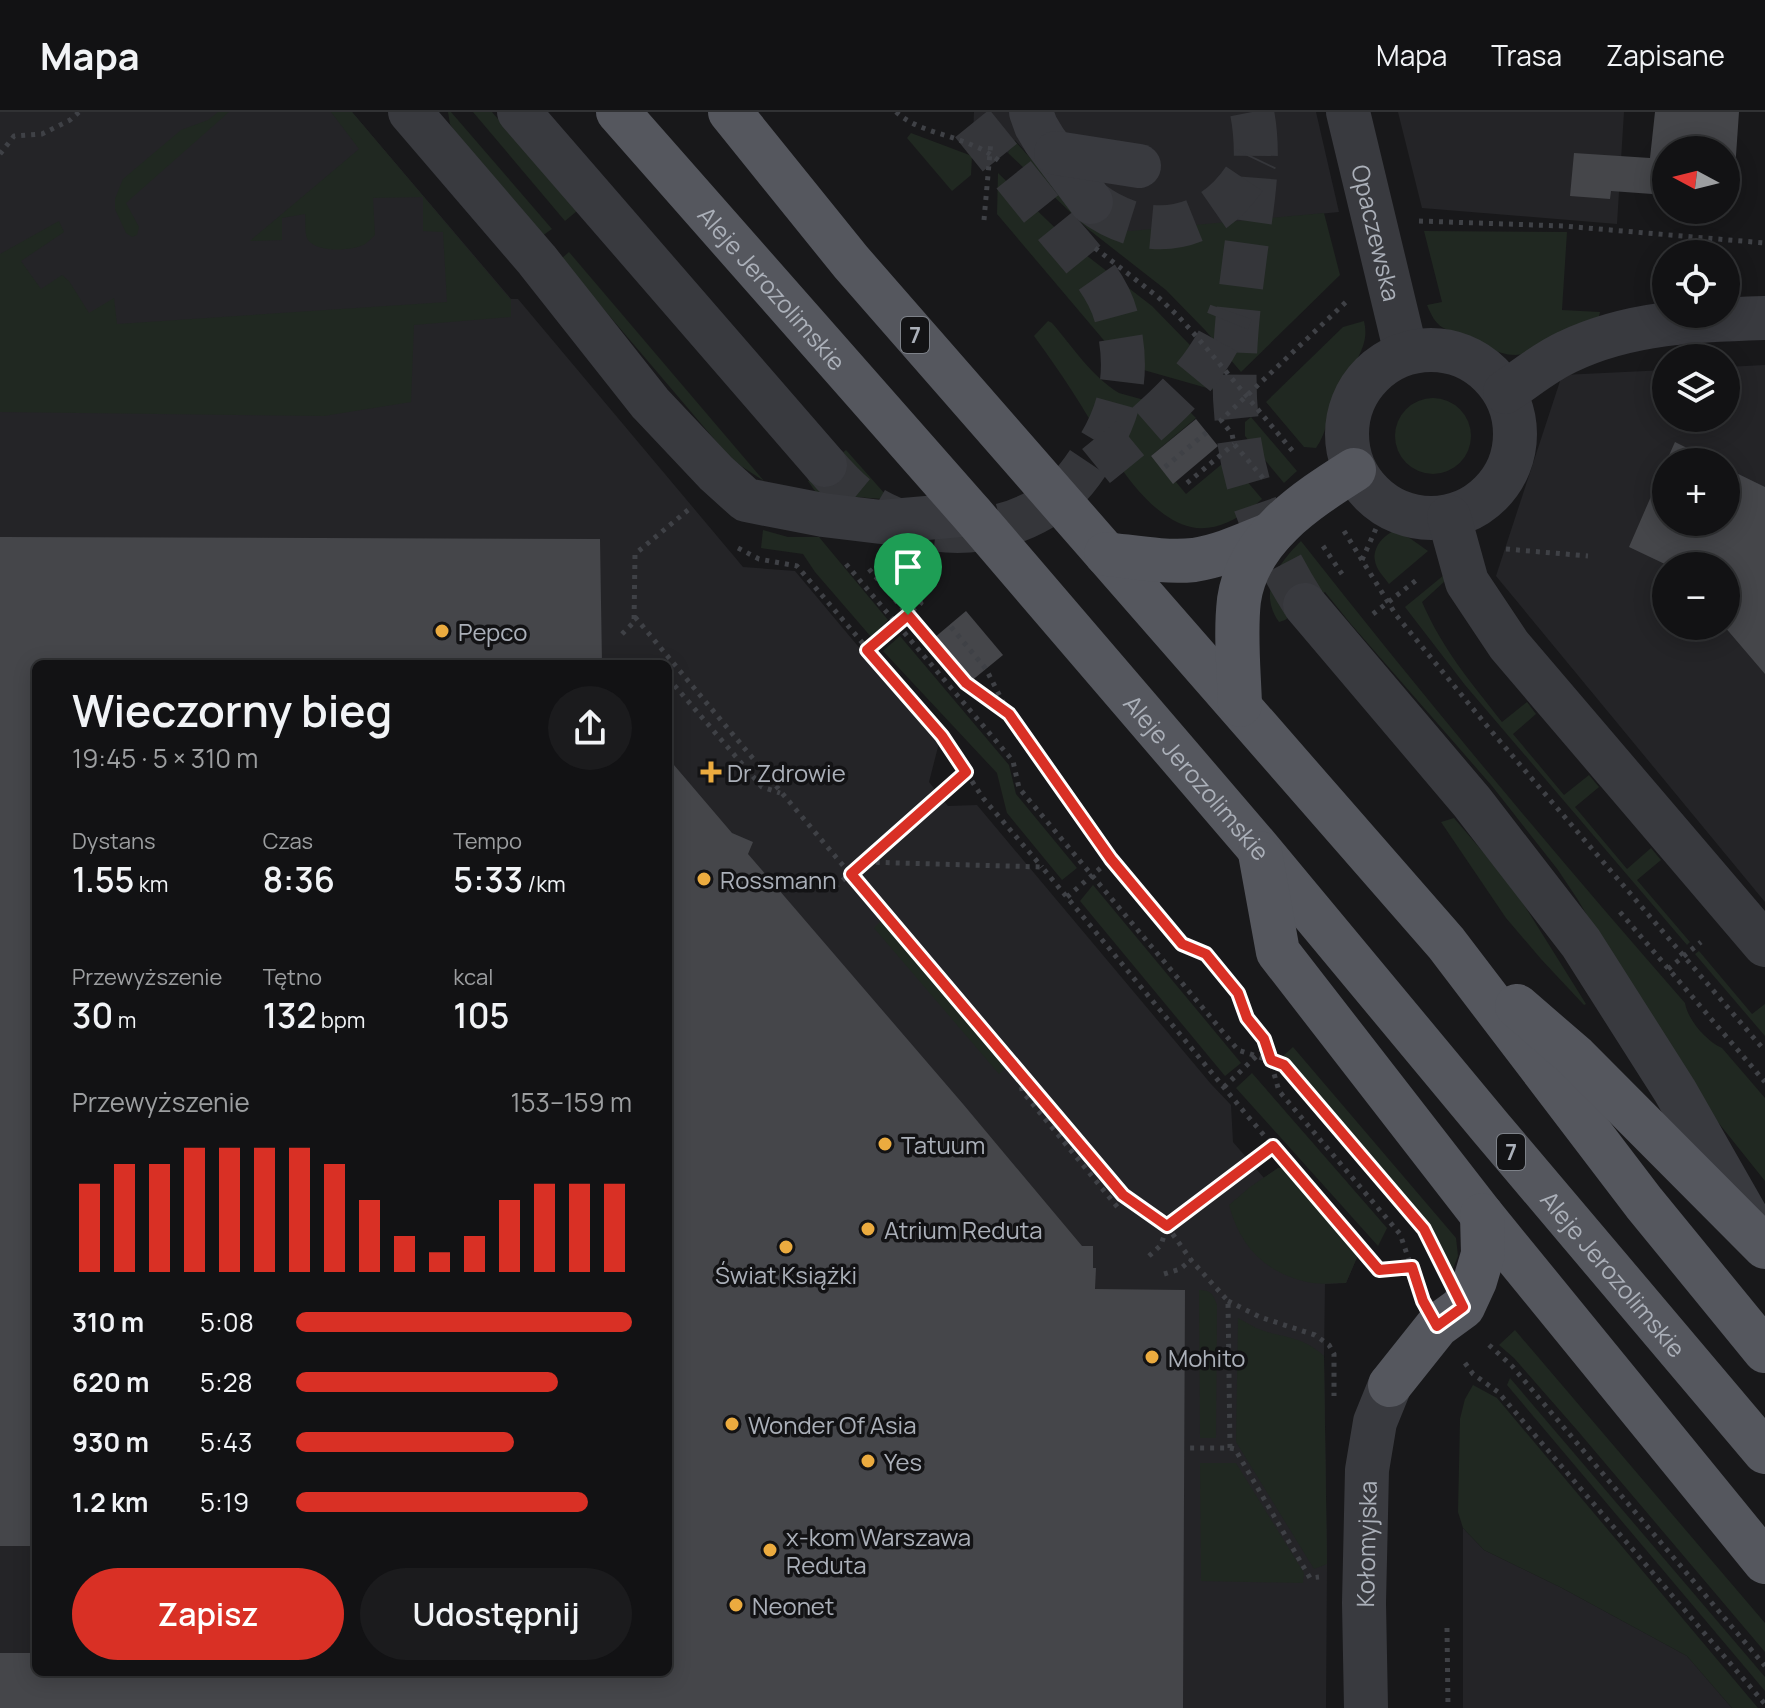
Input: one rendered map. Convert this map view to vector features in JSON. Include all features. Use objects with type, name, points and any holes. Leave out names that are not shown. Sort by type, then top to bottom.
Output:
[{"type":"main road","name":"Aleje Jerozolimskie","points":[[618,112],[972,514],[1260,850],[1765,1452]]},
{"type":"main road","name":"7","points":[[730,112],[851,262],[1446,943],[1644,1203],[1765,1351]]},
{"type":"main road","points":[[1240,705],[1239,600],[1248,570],[1271,534],[1306,501],[1354,470]]},
{"type":"main road","points":[[1106,554],[1157,560],[1193,560],[1226,552],[1271,534]]},
{"type":"main road","points":[[1260,850],[1278,952],[1482,1215],[1765,1562]]},
{"type":"main road","points":[[1446,943],[1576,1057],[1764,1245]]},
{"type":"main road","points":[[1390,1385],[1450,1317],[1475,1281],[1483,1254],[1482,1215]]},
{"type":"street","points":[[519,112],[825,465]]},
{"type":"street","points":[[1031,112],[1040,133],[1091,202]]},
{"type":"street","name":"Opaczewska","points":[[1348,112],[1406,353]]},
{"type":"street","points":[[414,114],[537,260],[650,403],[746,500],[823,515],[881,522],[972,514]]},
{"type":"street","points":[[1056,153],[1139,166]]},
{"type":"street","points":[[1505,392],[1565,353],[1600,338],[1646,326],[1692,320],[1765,318]]},
{"type":"street","points":[[1444,350],[1480,364],[1505,392],[1513,411],[1515,450],[1509,469],[1498,486],[1485,500],[1468,511],[1449,517],[1416,518],[1400,514],[1373,496],[1354,470],[1346,429],[1350,409],[1371,375],[1388,362],[1406,353],[1444,350]]},
{"type":"street","points":[[1449,517],[1467,582],[1509,645],[1765,945]]},
{"type":"street","points":[[1305,605],[1472,802],[1581,943],[1675,1091],[1764,1245]]},
{"type":"street","name":"Kołomyjska","points":[[1366,1708],[1364,1603],[1367,1470],[1375,1422],[1390,1385]]},
{"type":"path","points":[[0,154],[14,136],[42,134],[79,112]]},
{"type":"path","points":[[896,112],[919,126],[990,153],[1003,164]]},
{"type":"path","points":[[984,220],[991,139]]},
{"type":"path","points":[[1414,221],[1563,226],[1765,243]]},
{"type":"path","points":[[1092,246],[1158,297],[1197,337],[1304,464]]},
{"type":"path","points":[[1268,483],[1234,444],[1232,434],[1221,420],[1347,300]]},
{"type":"path","points":[[1165,467],[1207,432]]},
{"type":"path","points":[[1187,483],[1234,444]]},
{"type":"path","points":[[622,634],[635,617],[635,554],[695,504]]},
{"type":"path","points":[[1362,560],[1386,506]]},
{"type":"path","points":[[1341,526],[1396,615],[1765,1051]]},
{"type":"path","points":[[728,539],[739,549],[759,559],[797,566],[942,736],[983,798],[1379,1270],[1412,1267]]},
{"type":"path","points":[[843,559],[1013,761],[1019,788],[1238,1050],[1284,1065],[1424,1229],[1450,1317],[1473,1374],[1498,1392],[1765,1704]]},
{"type":"path","points":[[868,568],[966,683],[1009,714]]},
{"type":"path","points":[[867,650],[921,603],[896,573]]},
{"type":"path","points":[[635,617],[671,660]]},
{"type":"path","points":[[951,627],[986,669],[1009,714],[1111,859],[1182,944],[1206,954],[1238,993],[1247,1018],[1264,1039],[1279,1091],[1400,1234],[1423,1301],[1490,1346],[1512,1366],[1765,1666]]},
{"type":"path","points":[[672,662],[1123,1195],[1167,1226],[1191,1260],[1228,1301],[1230,1448]]},
{"type":"path","points":[[672,683],[762,787],[781,793]]},
{"type":"path","points":[[835,887],[966,772]]},
{"type":"path","points":[[1067,897],[1111,859]]},
{"type":"path","points":[[864,862],[1042,867]]},
{"type":"path","points":[[1224,1087],[1266,1047]]},
{"type":"path","points":[[1021,1076],[1022,1091],[1119,1209]]},
{"type":"path","points":[[1149,1256],[1161,1245],[1167,1226],[1273,1146]]},
{"type":"path","points":[[1164,1274],[1180,1269],[1191,1260]]},
{"type":"path","points":[[1185,1448],[1235,1449],[1310,1578],[1322,1577]]},
{"type":"path","points":[[1447,1628],[1448,1708]]},
{"type":"shaded area","points":[[0,112],[352,112],[511,299],[518,299],[743,567],[795,571],[939,743],[929,782],[948,806],[977,805],[1231,1105],[1233,1142],[1264,1178],[1278,1168],[1284,1168],[1358,1255],[1346,1283],[1325,1284],[1326,1708],[0,1708]]},
{"type":"shaded area","points":[[218,112],[229,112],[126,203],[139,227],[137,235],[132,237],[126,233],[115,209],[115,199],[123,179],[181,130],[208,120]]},
{"type":"shaded area","points":[[331,112],[352,112],[511,300],[511,317],[414,325],[411,402],[324,416],[0,412],[0,254],[59,221],[64,232],[21,261],[41,289],[62,275],[89,313],[114,298],[117,324],[447,302],[443,232],[423,231],[423,197],[373,198],[375,235],[359,246],[335,250],[313,244],[306,234],[305,214],[282,218],[282,240],[250,241],[359,149]]},
{"type":"shaded area","points":[[448,112],[552,229],[542,236],[457,136]]},
{"type":"shaded area","points":[[473,112],[492,112],[577,211],[565,221]]},
{"type":"shaded area","points":[[974,112],[1316,112],[1339,212],[1131,232],[1101,230],[1082,215],[1015,140],[1008,153],[1002,147],[973,134]]},
{"type":"shaded area","points":[[1398,112],[1624,112],[1617,224],[1422,208]]},
{"type":"shaded area","points":[[911,133],[972,156],[971,175],[952,191],[907,138]]},
{"type":"shaded area","points":[[1014,140],[1082,215],[1101,230],[1131,231],[1324,213],[1340,275],[1241,372],[1166,290],[1088,229],[1008,153]]},
{"type":"shaded area","points":[[998,173],[1073,245],[1152,306],[1226,387],[1221,392],[1133,367],[1118,357],[997,214]]},
{"type":"shaded area","points":[[1424,231],[1567,232],[1562,310],[1600,312],[1597,324],[1546,348],[1515,355],[1494,351],[1444,328],[1433,318],[1427,305],[1442,302]]},
{"type":"shaded area","points":[[569,252],[764,481],[726,453],[561,259]]},
{"type":"shaded area","points":[[1048,321],[1091,370],[1119,393],[1191,413],[1196,418],[1151,456],[1186,494],[1222,464],[1234,466],[1262,499],[1238,517],[1210,528],[1191,527],[1154,507],[1122,470],[1034,336]]},
{"type":"shaded area","points":[[1364,321],[1363,346],[1338,390],[1320,441],[1316,448],[1304,447],[1266,402],[1343,327]]},
{"type":"shaded area","points":[[1765,365],[1765,902],[1496,576],[1562,375],[1652,371],[1652,432],[1740,432],[1740,366]]},
{"type":"shaded area","points":[[1433,398],[1447,401],[1460,409],[1468,422],[1471,436],[1468,450],[1460,463],[1447,471],[1433,474],[1419,471],[1406,463],[1398,450],[1395,436],[1398,422],[1406,409],[1419,401]]},
{"type":"shaded area","points":[[1251,417],[1297,471],[1284,483],[1245,436],[1245,422]]},
{"type":"shaded area","points":[[846,450],[887,497],[817,494],[808,481]]},
{"type":"shaded area","points":[[763,530],[788,537],[819,537],[888,620],[872,638],[803,554],[761,548]]},
{"type":"shaded area","points":[[1395,531],[1428,551],[1389,584],[1377,567],[1375,551],[1387,535]]},
{"type":"shaded area","points":[[1301,541],[1490,775],[1685,1003],[1699,1029],[1722,1048],[1765,1098],[1765,1181],[1693,1091],[1558,870],[1492,786],[1325,592],[1279,622],[1273,611],[1270,589],[1279,568]]},
{"type":"shaded area","points":[[1444,575],[1445,581],[1422,602],[1448,650],[1502,722],[1527,702],[1536,714],[1513,734],[1564,795],[1589,775],[1599,787],[1575,807],[1627,869],[1651,848],[1661,860],[1637,880],[1690,942],[1687,945],[1465,685],[1405,607]]},
{"type":"shaded area","points":[[900,636],[1009,765],[1016,794],[1077,868],[1062,880],[1007,813],[997,773],[883,651]]},
{"type":"shaded area","points":[[1454,818],[1513,887],[1586,1004],[1506,918],[1441,822]]},
{"type":"shaded area","points":[[1093,885],[1241,1063],[1225,1076],[1080,901]]},
{"type":"shaded area","points":[[882,920],[1007,1067],[999,1074],[874,928]]},
{"type":"shaded area","points":[[1699,951],[1752,1014],[1765,1004],[1765,1036],[1695,954]]},
{"type":"shaded area","points":[[1293,1047],[1456,1238],[1458,1256],[1451,1274],[1427,1223],[1282,1057]]},
{"type":"shaded area","points":[[1252,1073],[1387,1228],[1378,1246],[1236,1088]]},
{"type":"shaded area","points":[[1278,1168],[1284,1168],[1358,1255],[1346,1283],[1321,1284],[1292,1278],[1266,1264],[1247,1245],[1229,1205]]},
{"type":"shaded area","points":[[1199,1290],[1211,1293],[1217,1305],[1216,1438],[1200,1438]]},
{"type":"shaded area","points":[[1238,1318],[1256,1328],[1307,1344],[1324,1356],[1327,1564],[1314,1569],[1236,1442]]},
{"type":"shaded area","points":[[1515,1330],[1765,1623],[1765,1652],[1577,1430],[1499,1345]]},
{"type":"shaded area","points":[[1510,1378],[1765,1677],[1765,1691],[1507,1385]]},
{"type":"shaded area","points":[[1473,1385],[1497,1398],[1758,1708],[1732,1708],[1687,1656],[1562,1588],[1484,1550],[1463,1528],[1458,1512],[1460,1419],[1465,1399]]},
{"type":"shaded area","points":[[1200,1463],[1236,1463],[1304,1573],[1303,1583],[1201,1581]]},
{"type":"shaded area","points":[[1463,1528],[1484,1550],[1562,1588],[1687,1656],[1732,1708],[1463,1708]]},
{"type":"building","points":[[1655,112],[1739,112],[1737,136],[1652,136]]},
{"type":"building","points":[[1652,140],[1652,194],[1611,191],[1610,199],[1570,196],[1574,153],[1650,158]]},
{"type":"building","points":[[1196,419],[1218,446],[1173,484],[1151,456]]},
{"type":"building","points":[[1675,442],[1687,448],[1672,448]]},
{"type":"building","points":[[1740,475],[1765,487],[1765,674],[1736,640],[1740,640],[1740,552],[1652,552],[1652,558],[1629,547],[1652,494],[1652,536],[1740,536]]},
{"type":"building","points":[[0,537],[600,539],[602,660],[32,660],[32,1546],[0,1546]]},
{"type":"building","points":[[966,611],[1003,655],[970,682],[934,638]]},
{"type":"building","name":"Atrium Reduta","points":[[672,763],[732,833],[753,842],[748,854],[1082,1246],[1093,1246],[1095,1289],[1185,1290],[1183,1708],[0,1708],[0,1653],[32,1653],[32,1676],[672,1676]]},
{"type":"tunnel","points":[[825,465],[857,497],[892,518],[916,526],[968,531],[1019,520],[1063,493],[1086,465],[1111,422],[1123,371],[1123,353],[1112,303],[1090,268],[963,112]]},
{"type":"tunnel","points":[[1252,112],[1256,150],[1236,344],[1237,423],[1245,472],[1260,518],[1280,563],[1305,605]]},
{"type":"tunnel","points":[[1091,202],[1139,225],[1162,227],[1185,224],[1206,215],[1225,201],[1242,182],[1256,158]]},
{"type":"tunnel","points":[[1096,466],[1156,416],[1192,379],[1221,336],[1231,312]]},
{"type":"place","name":"Pepco","points":[[442,631]]},
{"type":"place","name":"Dr Zdrowie","points":[[711,772]]},
{"type":"place","name":"Rossmann","points":[[704,879]]},
{"type":"place","name":"Tatuum","points":[[885,1144]]},
{"type":"place","name":"Atrium Reduta","points":[[868,1229]]},
{"type":"place","name":"Świat Książki","points":[[786,1247]]},
{"type":"place","name":"Mohito","points":[[1152,1357]]},
{"type":"place","name":"Wonder Of Asia","points":[[732,1424]]},
{"type":"place","name":"Yes","points":[[868,1461]]},
{"type":"place","name":"x-kom Warszawa Reduta","points":[[770,1550]]},
{"type":"place","name":"Neonet","points":[[736,1605]]},
{"type":"route","points":[[908,615],[966,683],[1009,714],[1111,859],[1182,944],[1206,954],[1238,993],[1247,1018],[1264,1039],[1271,1060],[1284,1065],[1424,1229],[1463,1307],[1437,1326],[1423,1301],[1412,1267],[1379,1270],[1273,1146],[1167,1226],[1123,1195],[851,874],[966,772],[942,736],[867,650],[908,615]]}]
